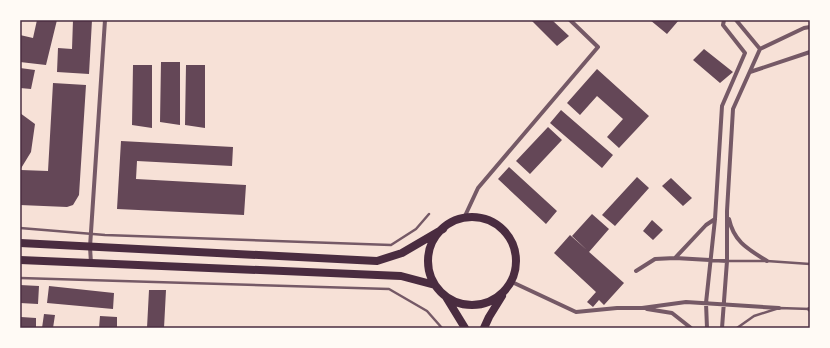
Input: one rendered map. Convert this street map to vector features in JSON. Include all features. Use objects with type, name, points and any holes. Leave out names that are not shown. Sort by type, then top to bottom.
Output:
[{"type":"main road","points":[[20,243],[377,261],[402,253],[452,222],[464,218],[478,217],[492,221],[503,229],[512,240],[516,254],[516,268],[512,282],[489,317],[484,328]]},
{"type":"main road","points":[[442,229],[435,238],[430,250],[428,262],[430,274],[465,328]]},
{"type":"main road","points":[[20,260],[401,276],[436,285]]},
{"type":"main road","points":[[446,297],[458,303],[470,305],[483,304],[495,299],[505,291]]},
{"type":"street","points":[[91,263],[90,247],[105,20]]},
{"type":"street","points":[[464,218],[478,188],[598,47],[570,20]]},
{"type":"street","points":[[707,328],[706,303],[715,219],[722,106],[745,53],[723,25],[724,20]]},
{"type":"street","points":[[736,20],[760,49]]},
{"type":"street","points":[[722,328],[727,261],[727,210],[734,109],[760,49],[804,28],[810,27]]},
{"type":"street","points":[[750,72],[810,52]]},
{"type":"street","points":[[727,210],[734,234],[745,247],[767,261]]},
{"type":"street","points":[[674,258],[706,224],[715,219]]},
{"type":"street","points":[[636,271],[655,259],[674,258],[727,261]]},
{"type":"street","points":[[512,282],[576,312],[617,308],[642,308],[686,302],[779,308]]},
{"type":"street","points":[[642,308],[672,313],[691,328]]},
{"type":"lane","points":[[20,228],[105,235],[391,246],[416,229],[429,214]]},
{"type":"lane","points":[[727,261],[767,261],[810,264]]},
{"type":"lane","points":[[20,278],[389,289],[427,311],[442,328]]},
{"type":"lane","points":[[737,328],[754,316],[779,308],[810,309]]},
{"type":"building","points":[[37,20],[57,20],[46,65],[20,62],[20,35],[33,38]]},
{"type":"building","points":[[73,20],[92,20],[89,74],[57,72],[58,48],[72,49]]},
{"type":"building","points":[[531,20],[552,20],[569,36],[557,46]]},
{"type":"building","points":[[650,20],[679,20],[667,34]]},
{"type":"building","points":[[704,49],[733,72],[720,83],[693,60]]},
{"type":"building","points":[[161,62],[180,62],[180,125],[160,122]]},
{"type":"building","points":[[133,65],[152,65],[152,128],[132,125]]},
{"type":"building","points":[[186,65],[205,65],[205,128],[185,125]]},
{"type":"building","points":[[20,68],[35,70],[31,89],[20,88]]},
{"type":"building","points":[[597,69],[649,116],[619,148],[607,137],[623,119],[597,96],[580,115],[567,103]]},
{"type":"building","points":[[53,83],[86,85],[79,195],[73,205],[67,207],[20,205],[21,170],[48,171]]},
{"type":"building","points":[[561,110],[613,155],[602,168],[550,123]]},
{"type":"building","points":[[20,113],[35,124],[31,152],[20,170]]},
{"type":"building","points":[[548,127],[562,140],[530,174],[516,161]]},
{"type":"building","points":[[121,141],[233,147],[232,166],[137,161],[136,179],[246,185],[244,215],[117,209]]},
{"type":"building","points":[[509,167],[557,211],[546,224],[498,179]]},
{"type":"building","points":[[637,177],[649,188],[615,226],[602,215]]},
{"type":"building","points":[[671,178],[692,198],[683,206],[662,186]]},
{"type":"building","points":[[592,214],[609,229],[589,252],[572,236]]},
{"type":"building","points":[[652,220],[663,230],[653,240],[643,231]]},
{"type":"building","points":[[570,235],[624,283],[604,305],[599,300],[593,307],[587,302],[596,292],[554,253]]},
{"type":"building","points":[[20,285],[39,286],[38,304],[20,303]]},
{"type":"building","points":[[49,286],[114,293],[113,309],[47,303]]},
{"type":"building","points":[[149,290],[166,290],[164,328],[147,328]]},
{"type":"building","points":[[44,314],[55,315],[53,328],[42,328]]},
{"type":"building","points":[[100,316],[117,317],[117,328],[99,328]]},
{"type":"building","points":[[21,317],[36,318],[36,328],[20,328]]}]
